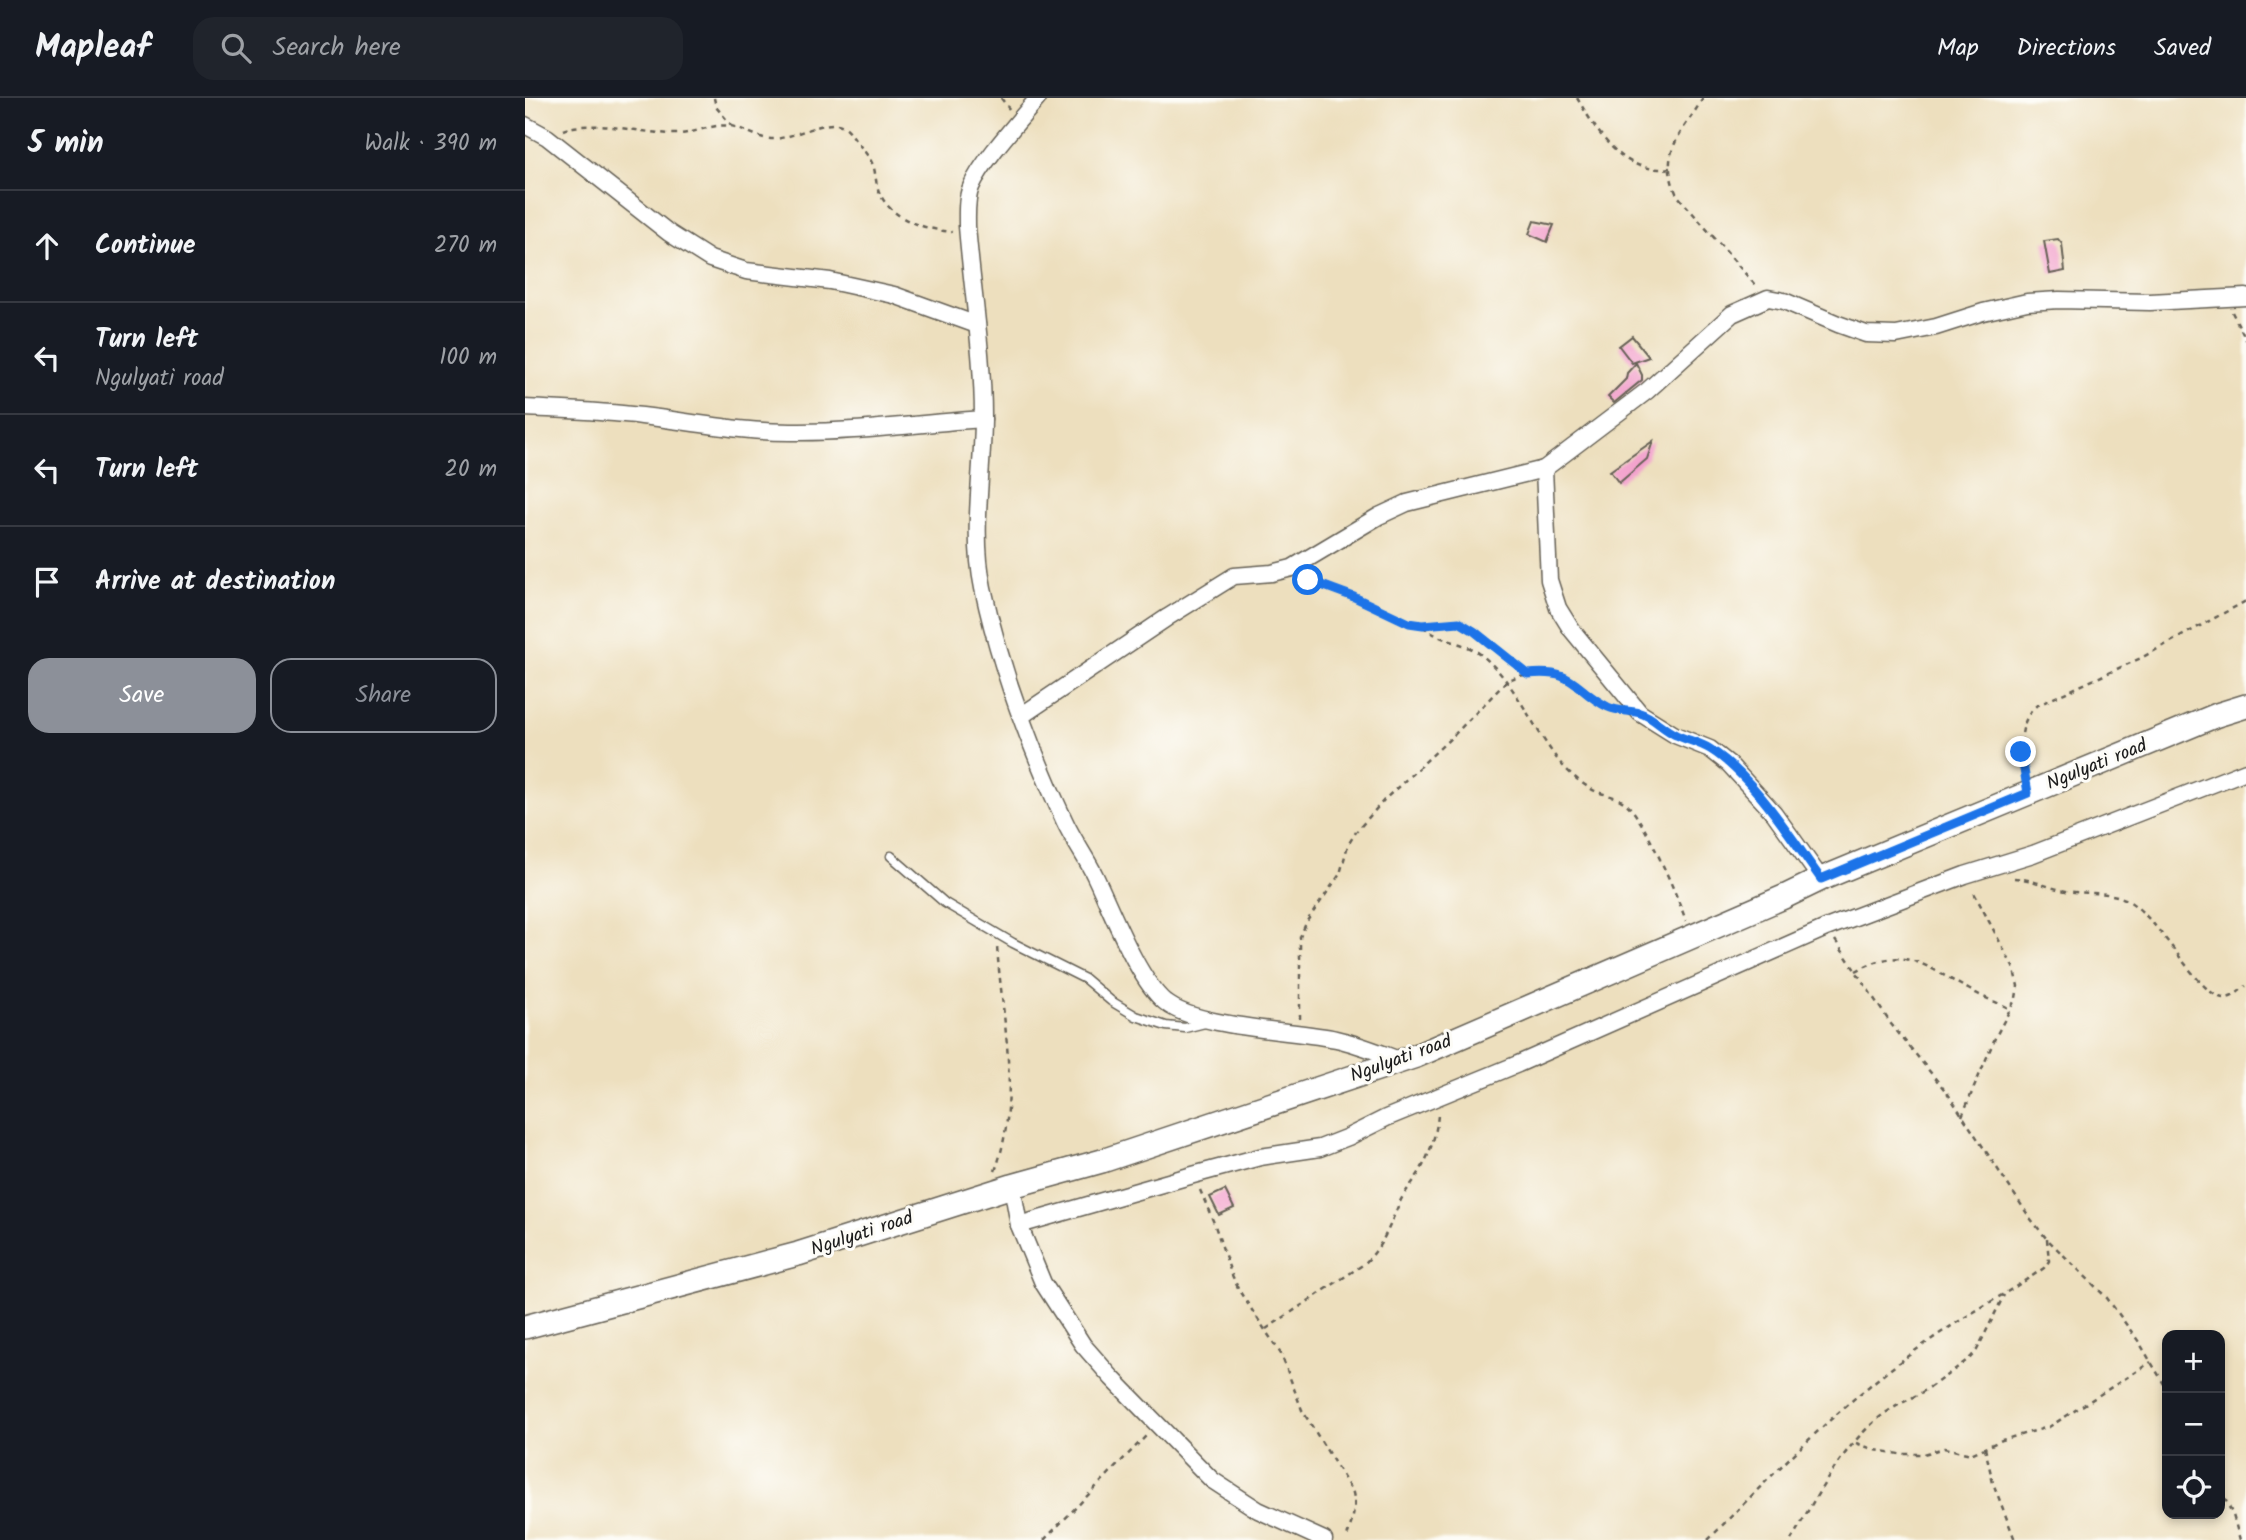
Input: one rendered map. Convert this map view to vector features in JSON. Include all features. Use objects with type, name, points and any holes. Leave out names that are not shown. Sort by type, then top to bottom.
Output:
[{"type":"main road","name":"Ngulyati road","points":[[525,1327],[798,1254],[1012,1186],[1101,1161],[1402,1061],[1821,879],[2217,715],[2246,706]]},
{"type":"street","points":[[1038,98],[971,186],[967,202],[967,234],[977,324],[983,419],[977,511],[983,586],[1001,657],[1021,716],[1064,822],[1094,874],[1131,952],[1163,1001],[1177,1010],[1212,1021],[1356,1044],[1402,1061]]},
{"type":"street","points":[[525,125],[547,137],[669,233],[710,259],[746,271],[830,281],[894,295],[977,324]]},
{"type":"street","points":[[1021,716],[1234,576],[1287,569],[1379,516],[1407,503],[1544,469],[1647,391],[1732,314],[1768,298],[1784,300],[1837,324],[1867,334],[1896,335],[2027,302],[2150,302],[2246,297]]},
{"type":"street","points":[[525,408],[580,410],[789,432],[852,431],[916,423],[983,419]]},
{"type":"street","points":[[1544,469],[1549,580],[1558,608],[1571,629],[1640,713],[1675,735],[1710,749],[1729,764],[1774,813],[1821,879]]},
{"type":"street","points":[[1019,1225],[1260,1157],[1320,1148],[1349,1138],[1438,1095],[1518,1064],[1826,928],[1965,876],[2033,854],[2246,771]]},
{"type":"street","points":[[1012,1186],[1019,1225],[1043,1283],[1083,1345],[1212,1480],[1258,1510],[1324,1540]]},
{"type":"lane","points":[[891,856],[945,903],[1085,979],[1111,1001],[1136,1016],[1166,1026],[1185,1028],[1212,1021]]},
{"type":"path","points":[[715,98],[716,107],[732,126],[759,138],[775,139],[794,136],[817,127],[837,124],[844,126],[870,158],[880,194],[890,208],[914,224],[967,234]]},
{"type":"path","points":[[1577,98],[1602,137],[1619,157],[1656,170],[1670,168]]},
{"type":"path","points":[[1703,98],[1674,142],[1671,183],[1677,195],[1768,298]]},
{"type":"path","points":[[547,137],[572,127],[592,126],[680,134],[732,126]]},
{"type":"path","points":[[2225,299],[2246,340]]},
{"type":"path","points":[[1287,569],[1409,623],[1423,625],[1459,622],[1528,674]]},
{"type":"path","points":[[2028,793],[2020,739],[2028,714],[2036,706],[2141,658],[2246,601]]},
{"type":"path","points":[[1423,625],[1441,640],[1462,644],[1480,653],[1516,691],[1556,757],[1567,769],[1595,791],[1617,798],[1633,810],[1679,901],[1692,937]]},
{"type":"path","points":[[1300,1033],[1300,937],[1307,921],[1340,874],[1348,845],[1384,800],[1445,744],[1507,681],[1528,674],[1560,675],[1571,679],[1611,709],[1640,713]]},
{"type":"path","points":[[1962,1116],[2018,986],[2013,967],[1965,876]]},
{"type":"path","points":[[2006,878],[2028,879],[2062,890],[2124,898],[2155,926],[2195,976],[2214,994],[2230,998],[2246,986]]},
{"type":"path","points":[[1826,928],[1891,1024],[1948,1094],[2030,1218],[2046,1238],[2107,1298],[2162,1381]]},
{"type":"path","points":[[987,1194],[999,1161],[1011,1099],[996,933]]},
{"type":"path","points":[[1856,971],[1884,958],[1913,959],[2010,1009]]},
{"type":"path","points":[[1266,1329],[1377,1253],[1400,1202],[1421,1170],[1430,1148],[1437,1122],[1438,1095]]},
{"type":"path","points":[[1192,1175],[1215,1223],[1240,1292],[1281,1354],[1302,1410],[1353,1493],[1354,1517],[1346,1540]]},
{"type":"path","points":[[1708,1540],[1785,1461],[1848,1403],[1925,1344],[2047,1265],[2049,1261],[2046,1238]]},
{"type":"path","points":[[1791,1540],[1821,1488],[1878,1418],[1898,1404],[1926,1391],[1971,1357],[2004,1294]]},
{"type":"path","points":[[1856,1443],[1875,1450],[1900,1454],[1924,1454],[1944,1448],[1972,1454],[2049,1427],[2151,1362]]},
{"type":"path","points":[[1044,1540],[1158,1424]]},
{"type":"path","points":[[1985,1448],[1988,1467],[2015,1540]]},
{"type":"path","points":[[2225,1500],[2240,1540]]},
{"type":"building","points":[[1534,221],[1554,225],[1547,242],[1529,234]]},
{"type":"building","points":[[2058,239],[2062,244],[2065,271],[2050,274],[2044,241]]},
{"type":"building","points":[[1632,336],[1649,357],[1632,363],[1619,346]]},
{"type":"building","points":[[1636,363],[1642,380],[1614,403],[1608,397],[1626,379],[1627,373]]},
{"type":"building","points":[[1653,441],[1647,459],[1619,483],[1610,471]]},
{"type":"building","points":[[1225,1190],[1234,1208],[1219,1215],[1210,1197]]},
{"type":"route","points":[[1308,580],[1354,597],[1409,623],[1423,625],[1459,622],[1528,674],[1544,673],[1571,679],[1611,709],[1640,713],[1675,735],[1710,749],[1729,764],[1774,813],[1821,879],[2028,793],[2021,752]]}]
